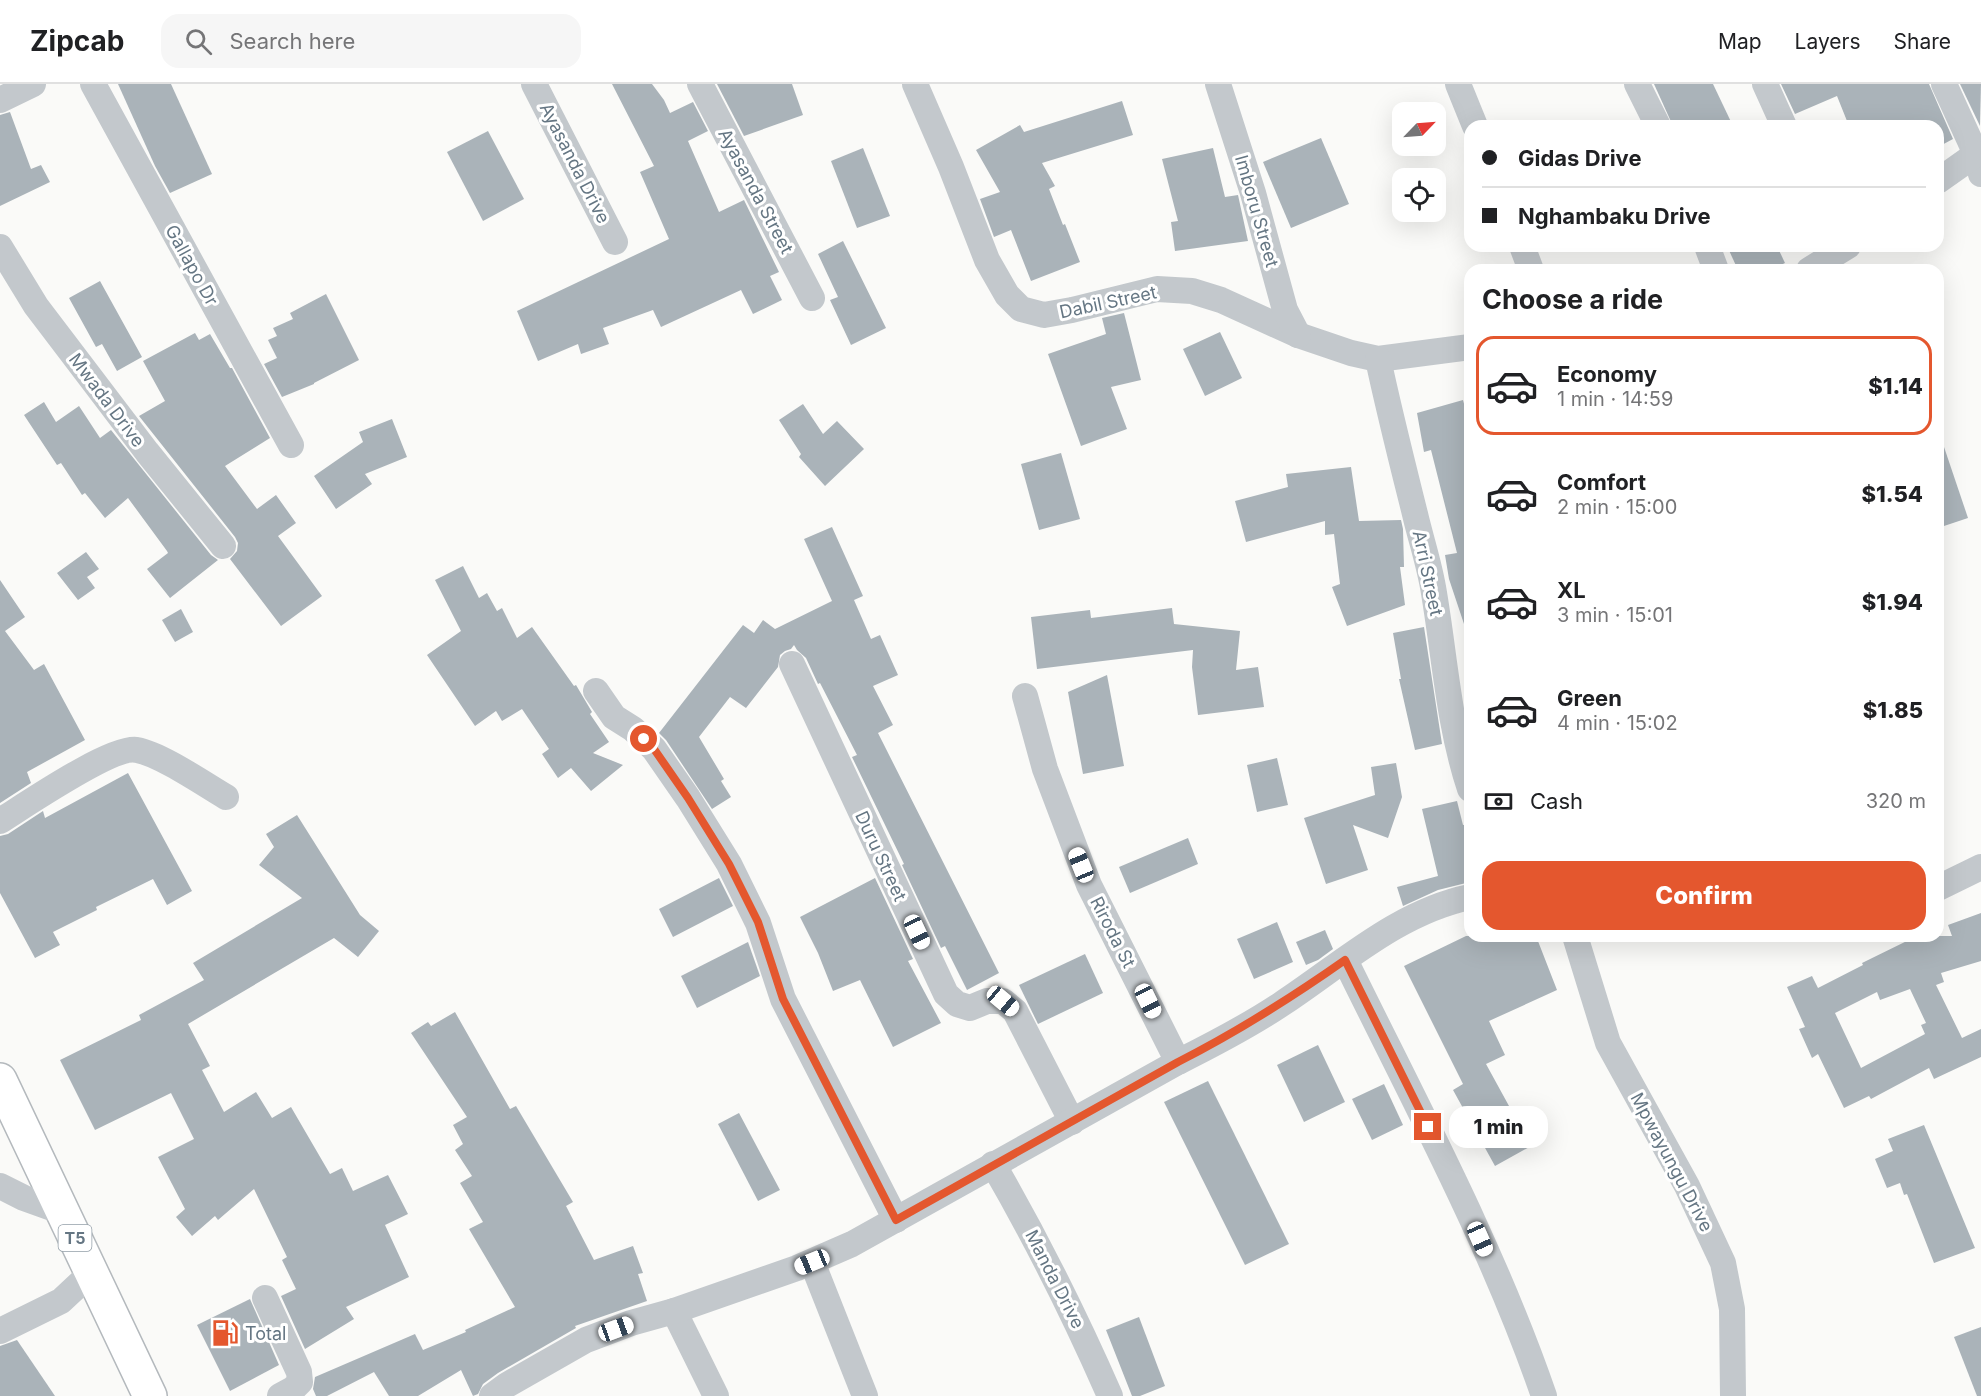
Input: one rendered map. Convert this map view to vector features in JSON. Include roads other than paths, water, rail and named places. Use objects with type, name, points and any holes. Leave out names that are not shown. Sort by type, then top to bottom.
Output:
[{"type":"highway","name":"T5","points":[[0,1080],[150,1396]]},
{"type":"street","name":"Gallapo Dr","points":[[93,84],[291,445]]},
{"type":"street","name":"Ayasanda Drive","points":[[534,84],[615,242]]},
{"type":"street","name":"Ayasanda Street","points":[[700,84],[812,298]]},
{"type":"street","name":"Dabil Street","points":[[915,84],[951,167],[987,260],[1007,294],[1021,309],[1044,315],[1157,289],[1192,291],[1221,300],[1298,335],[1378,359],[1464,348]]},
{"type":"street","name":"Imboru Street","points":[[1218,84],[1253,193],[1284,310],[1298,335]]},
{"type":"street","points":[[1458,84],[1473,120]]},
{"type":"street","points":[[1636,84],[1655,120]]},
{"type":"street","points":[[1765,84],[1781,120]]},
{"type":"street","points":[[1944,84],[1979,164],[1944,179]]},
{"type":"street","name":"Mwada Drive","points":[[0,247],[43,315],[147,452],[223,546]]},
{"type":"street","points":[[1818,264],[1837,252]]},
{"type":"street","name":"Arri Street","points":[[1378,359],[1434,591],[1442,658],[1464,770]]},
{"type":"street","name":"Duru Street","points":[[792,664],[946,994],[957,1004],[970,1008],[987,1001],[1003,1001],[1015,1011],[1072,1122]]},
{"type":"street","points":[[596,691],[614,717],[633,729],[654,749],[729,864],[758,922],[783,999],[896,1220]]},
{"type":"street","name":"Riroda St","points":[[1024,696],[1045,769],[1089,885],[1178,1062]]},
{"type":"street","points":[[0,821],[72,777],[115,754],[130,750],[152,755],[226,797]]},
{"type":"street","points":[[1944,885],[1981,867]]},
{"type":"street","points":[[492,1396],[586,1340],[812,1262],[852,1244],[993,1164],[1220,1041],[1281,1004],[1381,934],[1417,915],[1464,899]]},
{"type":"street","name":"Mpwayungu Drive","points":[[1577,942],[1608,1043],[1687,1186],[1723,1263],[1732,1309],[1733,1396]]},
{"type":"street","points":[[1345,960],[1456,1185],[1524,1336],[1544,1396]]},
{"type":"street","name":"Manda Drive","points":[[993,1164],[1031,1230],[1078,1322],[1110,1396]]},
{"type":"street","points":[[0,1186],[24,1198],[63,1212]]},
{"type":"street","points":[[812,1262],[865,1396]]},
{"type":"street","points":[[0,1331],[61,1301],[91,1273]]},
{"type":"street","points":[[265,1298],[299,1372],[300,1382],[280,1396]]},
{"type":"street","points":[[674,1311],[716,1396]]},
{"type":"place","name":"Total","points":[[225,1333]]}]
